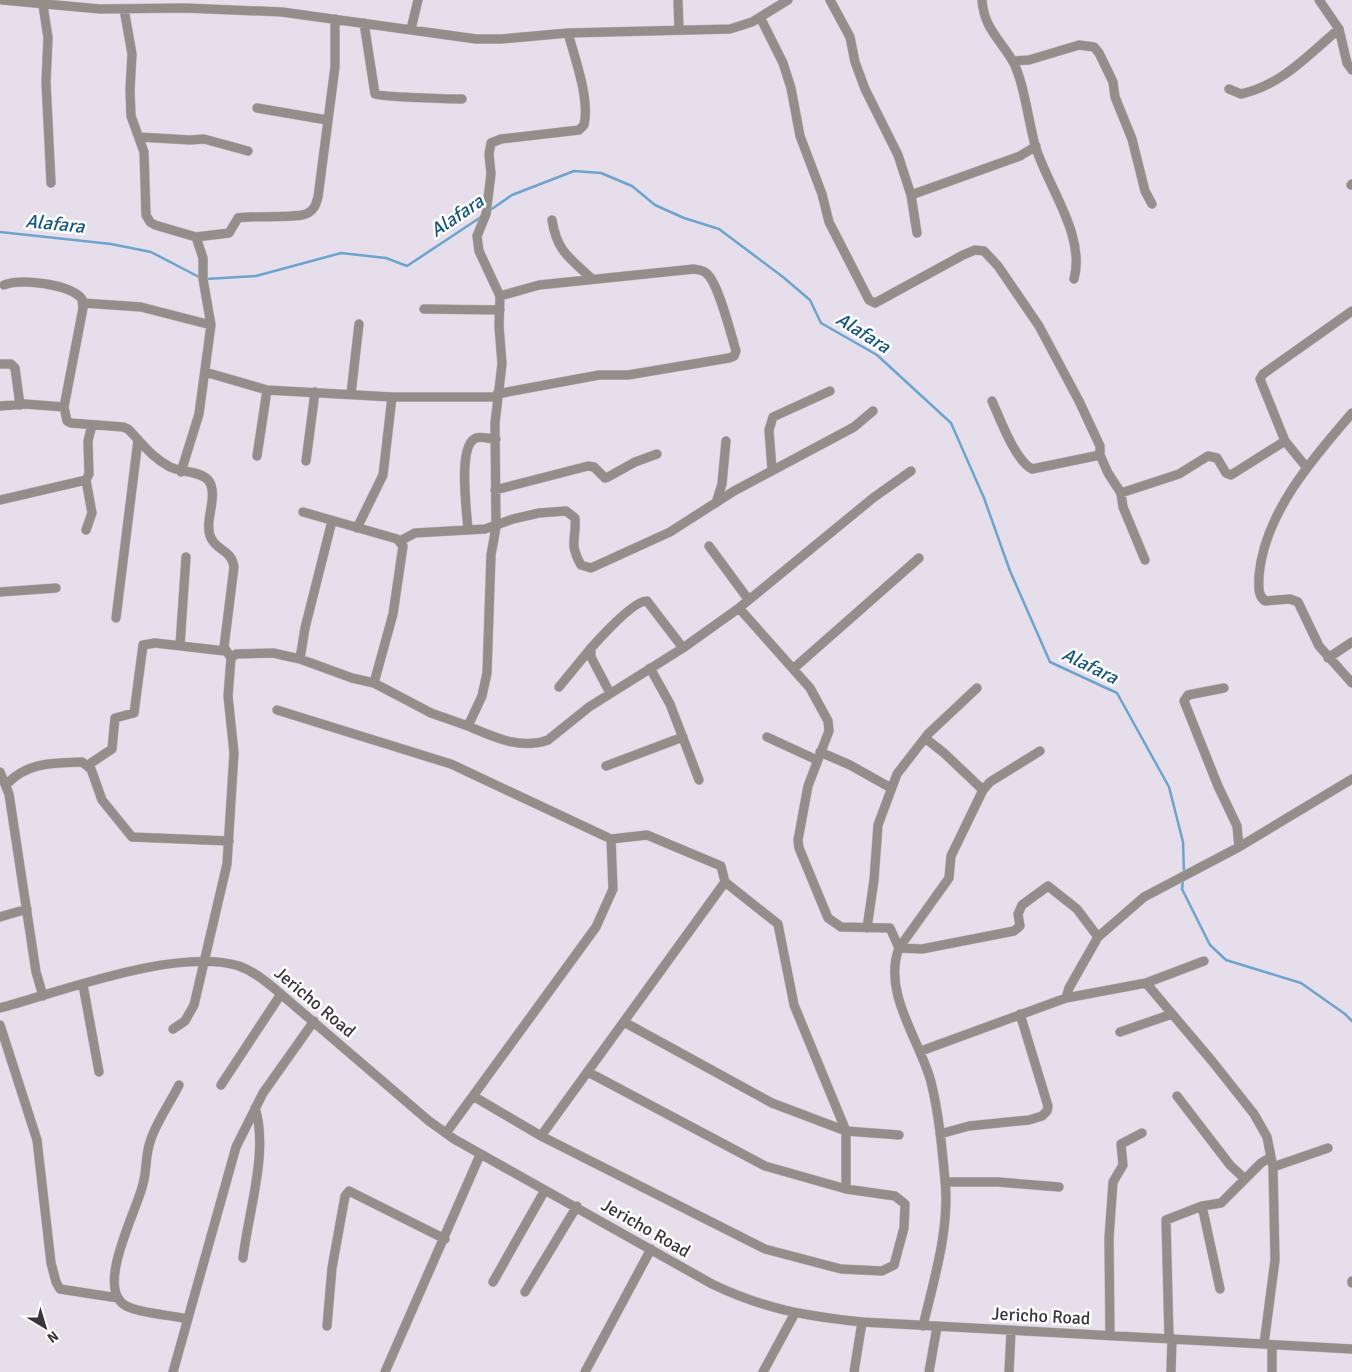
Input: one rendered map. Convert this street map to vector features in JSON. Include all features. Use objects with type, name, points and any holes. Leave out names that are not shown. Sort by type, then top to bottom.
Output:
[{"type":"street","points":[[2,0],[43,5],[124,9],[135,4],[245,10],[335,19],[484,39],[568,33],[730,29],[741,27],[788,0]]},
{"type":"street","points":[[410,29],[418,0]]},
{"type":"street","points":[[678,0],[679,30]]},
{"type":"street","points":[[830,0],[850,37],[855,62],[865,89],[898,155],[911,195],[917,233]]},
{"type":"street","points":[[982,0],[986,22],[1013,60],[1036,146],[1046,175],[1066,213],[1076,260],[1074,279]]},
{"type":"street","points":[[1319,0],[1338,29],[1347,63],[1352,70]]},
{"type":"street","points":[[43,5],[48,38],[46,82],[51,183]]},
{"type":"street","points":[[124,9],[132,54],[131,116],[144,152],[144,203],[148,220],[155,225],[196,237],[229,233],[236,220],[246,217],[305,215],[311,212],[318,197],[335,67],[335,19]]},
{"type":"street","points":[[760,17],[783,63],[791,88],[800,136],[822,194],[828,222],[869,300],[875,303],[963,255],[976,250],[984,251],[998,266],[1039,326],[1079,401],[1100,446],[1100,455],[1108,473],[1121,493],[1123,507],[1145,560]]},
{"type":"street","points":[[364,23],[375,94],[382,96],[462,99]]},
{"type":"street","points":[[1230,89],[1242,94],[1274,82],[1290,72],[1338,29]]},
{"type":"street","points":[[468,726],[482,696],[487,673],[491,555],[496,527],[497,396],[502,364],[500,296],[477,243],[477,236],[486,214],[492,174],[491,143],[501,139],[582,128],[586,114],[579,73],[568,33]]},
{"type":"street","points":[[1013,60],[1029,60],[1080,45],[1094,48],[1099,53],[1114,82],[1115,97],[1132,139],[1145,191],[1152,204]]},
{"type":"street","points":[[257,108],[327,120]]},
{"type":"street","points":[[139,137],[190,140],[204,138],[248,151]]},
{"type":"street","points":[[911,195],[1020,156],[1036,146]]},
{"type":"street","points":[[552,220],[555,239],[565,254],[592,280]]},
{"type":"street","points":[[181,472],[199,414],[210,326],[203,279],[203,258],[196,237]]},
{"type":"street","points":[[205,372],[267,390],[392,397],[497,396],[599,374],[628,375],[729,358],[736,354],[722,305],[707,273],[694,269],[539,285],[500,296]]},
{"type":"street","points":[[4,285],[18,281],[27,281],[70,290],[79,295],[83,303],[70,385],[64,407],[67,421],[123,427],[150,454],[181,472],[203,476],[208,480],[211,490],[209,532],[216,545],[231,555],[233,561],[228,654],[228,696],[234,753],[227,864],[194,1005],[185,1021],[173,1029]]},
{"type":"street","points":[[83,303],[141,307],[210,326]]},
{"type":"street","points":[[424,310],[500,310]]},
{"type":"street","points":[[1307,468],[1286,441],[1260,379],[1263,374],[1352,311]]},
{"type":"street","points":[[351,394],[359,324]]},
{"type":"street","points":[[0,364],[11,364],[15,368],[20,405]]},
{"type":"street","points":[[257,456],[267,390]]},
{"type":"street","points":[[772,470],[769,430],[772,417],[830,391]]},
{"type":"street","points":[[306,461],[315,392]]},
{"type":"street","points":[[357,528],[383,475],[392,397]]},
{"type":"street","points":[[992,401],[1013,444],[1028,467],[1039,469],[1100,455]]},
{"type":"street","points":[[0,406],[64,407]]},
{"type":"street","points":[[400,541],[415,533],[496,527],[513,519],[561,510],[571,513],[575,521],[572,539],[575,555],[581,565],[591,568],[670,532],[772,470],[854,427],[873,411]]},
{"type":"street","points":[[1352,413],[1307,468],[1282,508],[1265,546],[1261,560],[1259,594],[1265,601],[1290,599],[1298,602],[1304,618],[1328,658],[1352,683]]},
{"type":"street","points":[[86,530],[92,513],[86,480],[89,474],[88,441],[92,424]]},
{"type":"street","points":[[468,530],[464,458],[468,444],[476,438],[496,439]]},
{"type":"street","points":[[116,618],[138,440]]},
{"type":"street","points":[[716,503],[722,484],[726,441]]},
{"type":"street","points":[[1121,493],[1179,474],[1208,456],[1217,458],[1226,473],[1231,475],[1286,441]]},
{"type":"street","points":[[495,490],[588,466],[594,467],[604,478],[608,478],[635,462],[657,454]]},
{"type":"street","points":[[88,765],[112,749],[115,718],[134,713],[143,645],[155,643],[180,645],[228,654],[273,653],[300,659],[352,678],[374,683],[431,712],[502,740],[541,742],[555,735],[610,693],[683,648],[740,608],[748,599],[873,498],[911,471]]},
{"type":"street","points":[[0,500],[86,480]]},
{"type":"street","points":[[303,512],[400,541],[403,546],[393,614],[374,683]]},
{"type":"street","points":[[300,659],[304,628],[332,521]]},
{"type":"street","points":[[709,546],[748,599]]},
{"type":"street","points":[[180,645],[186,557]]},
{"type":"street","points":[[793,669],[919,558]]},
{"type":"street","points":[[0,592],[56,588]]},
{"type":"street","points":[[559,687],[612,626],[644,600],[647,601],[683,648]]},
{"type":"street","points":[[740,608],[810,688],[828,721],[829,731],[808,786],[798,840],[799,848],[828,918],[841,927],[890,928],[898,948]]},
{"type":"street","points":[[1328,658],[1352,642]]},
{"type":"street","points":[[591,648],[591,657],[610,693]]},
{"type":"street","points":[[650,668],[670,704],[699,780]]},
{"type":"street","points":[[867,928],[874,880],[878,825],[897,774],[925,738],[977,688]]},
{"type":"street","points":[[1224,688],[1188,695],[1184,701],[1218,786],[1237,826],[1239,848]]},
{"type":"street","points":[[277,710],[452,764],[611,839],[647,835],[721,866],[725,882],[778,924],[794,1005],[846,1132],[846,1189]]},
{"type":"street","points":[[606,766],[683,736]]},
{"type":"street","points":[[767,737],[818,756],[850,765],[891,788]]},
{"type":"street","points":[[925,738],[944,753],[983,790]]},
{"type":"street","points":[[923,1326],[944,1226],[945,1182],[932,1084],[921,1051],[907,1025],[897,987],[895,958],[898,948],[949,878],[951,856],[983,790],[990,782],[1040,751]]},
{"type":"street","points":[[6,784],[14,776],[34,766],[82,762],[88,765],[102,800],[132,836],[229,841]]},
{"type":"street","points":[[0,772],[6,784],[36,972],[43,996]]},
{"type":"street","points":[[1066,998],[1069,988],[1098,937],[1144,897],[1173,880],[1239,848],[1352,780]]},
{"type":"street","points":[[446,1133],[596,927],[613,889],[611,839]]},
{"type":"street","points":[[542,1136],[725,882]]},
{"type":"street","points":[[898,948],[922,949],[1014,931],[1020,926],[1018,914],[1022,905],[1048,886],[1077,909],[1098,937]]},
{"type":"street","points":[[0,916],[27,909]]},
{"type":"street","points":[[921,1051],[1066,998],[1146,983],[1204,961]]},
{"type":"street","name":"Jericho Road","points":[[0,1008],[127,972],[204,962],[224,963],[240,967],[255,974],[282,994],[446,1133],[480,1155],[577,1206],[712,1284],[745,1300],[795,1314],[862,1322],[1012,1332],[1170,1338],[1352,1349]]},
{"type":"street","points":[[1146,983],[1212,1061],[1262,1126],[1272,1162],[1275,1260],[1268,1344],[1272,1372]]},
{"type":"street","points":[[82,985],[99,1072]]},
{"type":"street","points":[[221,1085],[282,994]]},
{"type":"street","points":[[940,1134],[969,1126],[1029,1120],[1042,1116],[1047,1111],[1048,1106],[1020,1014]]},
{"type":"street","points":[[1120,1032],[1172,1014]]},
{"type":"street","points":[[173,1372],[225,1180],[236,1147],[255,1108],[314,1021]]},
{"type":"street","points":[[624,1022],[772,1103],[846,1132],[899,1135]]},
{"type":"street","points":[[0,1025],[37,1140],[51,1263],[56,1282],[60,1289],[118,1298]]},
{"type":"street","points":[[473,1096],[542,1136],[765,1248],[841,1269],[882,1271],[894,1266],[904,1228],[905,1204],[895,1196],[846,1189],[765,1166],[588,1072]]},
{"type":"street","points":[[179,1086],[151,1139],[143,1185],[116,1258],[114,1273],[118,1298],[130,1308],[188,1319]]},
{"type":"street","points":[[1177,1096],[1230,1165],[1245,1179]]},
{"type":"street","points":[[243,1258],[245,1237],[253,1207],[260,1130],[255,1108]]},
{"type":"street","points":[[1110,1336],[1109,1238],[1113,1182],[1123,1165],[1121,1144],[1142,1134]]},
{"type":"street","points":[[1171,1372],[1165,1223],[1169,1218],[1202,1206],[1221,1203],[1261,1163],[1328,1148]]},
{"type":"street","points":[[385,1372],[445,1239],[480,1155]]},
{"type":"street","points":[[945,1182],[998,1182],[1059,1187]]},
{"type":"street","points":[[493,1282],[545,1190]]},
{"type":"street","points":[[326,1326],[332,1268],[346,1196],[349,1192],[445,1239]]},
{"type":"street","points":[[524,1292],[577,1206]]},
{"type":"street","points":[[1202,1206],[1220,1289]]},
{"type":"street","points":[[585,1372],[651,1249]]},
{"type":"street","points":[[763,1372],[795,1314]]},
{"type":"street","points":[[854,1372],[862,1322]]},
{"type":"street","points":[[929,1372],[936,1327]]},
{"type":"street","points":[[1009,1372],[1012,1332]]},
{"type":"waterway","name":"Alafara","points":[[489,211],[512,195],[574,171],[601,173],[632,186],[655,205],[684,218],[719,229],[783,277],[810,300],[821,323],[877,355],[951,423],[984,498],[1010,571],[1050,662],[1117,693],[1169,787],[1183,842],[1184,872]]},
{"type":"waterway","name":"Alafara","points":[[206,279],[256,276],[341,253],[386,258],[407,266],[481,217]]},
{"type":"waterway","name":"Alafara","points":[[0,232],[111,244],[151,252],[201,278]]},
{"type":"waterway","name":"Alafara","points":[[1183,880],[1182,889],[1210,945],[1226,960],[1301,983],[1352,1021]]}]
